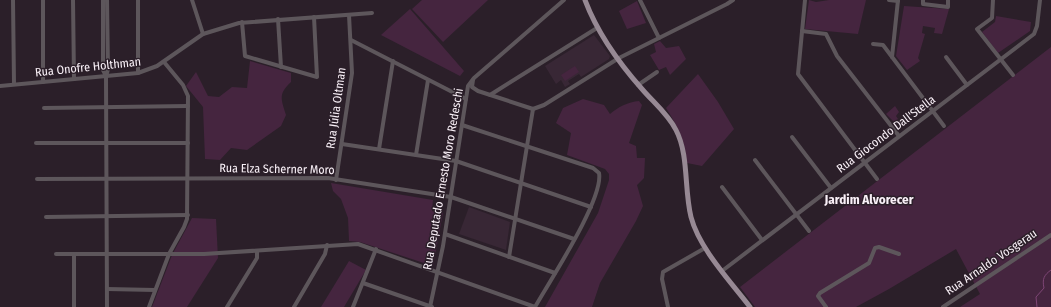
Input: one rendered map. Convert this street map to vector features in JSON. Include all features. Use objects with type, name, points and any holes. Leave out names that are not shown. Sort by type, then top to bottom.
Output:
[{"type":"main road","points":[[587,1],[597,28],[638,85],[670,121],[680,137],[683,151],[687,198],[696,231],[722,271],[750,307]]},
{"type":"street","points":[[13,0],[14,84]]},
{"type":"street","points":[[43,0],[43,82]]},
{"type":"street","points":[[73,0],[74,79]]},
{"type":"street","points":[[103,0],[103,70],[106,77]]},
{"type":"street","points":[[107,0],[107,307]]},
{"type":"street","points":[[138,0],[138,74]]},
{"type":"street","points":[[192,0],[203,34]]},
{"type":"street","name":"Rua Deputado Ernesto Moro Redeschi","points":[[430,307],[445,234],[468,86],[474,78],[564,0]]},
{"type":"street","points":[[640,0],[659,38]]},
{"type":"street","points":[[474,78],[472,86],[478,91],[533,109],[544,105],[619,58],[733,0]]},
{"type":"street","points":[[805,0],[798,74],[877,179]]},
{"type":"street","points":[[889,0],[898,0],[892,57]]},
{"type":"street","points":[[923,0],[923,4],[948,7],[948,0]]},
{"type":"street","points":[[994,0],[992,18],[977,29],[1012,75]]},
{"type":"street","name":"Rua Giocondo Dall'Stella","points":[[722,271],[1036,32],[1040,0]]},
{"type":"street","name":"Rua Onofre Holthman","points":[[0,86],[138,74],[150,70],[164,62],[203,34],[242,22],[372,13]]},
{"type":"street","name":"Rua Júlia Oltman","points":[[336,180],[352,80],[353,59],[349,15]]},
{"type":"street","points":[[242,22],[244,56],[317,77],[314,17]]},
{"type":"street","points":[[278,20],[281,66]]},
{"type":"street","points":[[490,95],[597,28]]},
{"type":"street","points":[[802,31],[826,34],[837,56],[899,136]]},
{"type":"street","points":[[351,40],[466,99],[469,93],[478,91]]},
{"type":"street","points":[[873,44],[883,45],[944,126]]},
{"type":"street","points":[[946,57],[967,85]]},
{"type":"street","points":[[379,150],[392,61]]},
{"type":"street","points":[[149,307],[169,254],[184,228],[188,215],[188,96],[185,88],[164,62]]},
{"type":"street","points":[[638,85],[657,72]]},
{"type":"street","points":[[416,155],[428,80]]},
{"type":"street","points":[[44,108],[188,106]]},
{"type":"street","points":[[509,257],[533,109]]},
{"type":"street","points":[[56,254],[214,254],[354,243],[376,249],[535,307],[591,208],[599,183],[599,173],[594,168],[462,124]]},
{"type":"street","points":[[792,137],[830,188]]},
{"type":"street","points":[[36,143],[188,143]]},
{"type":"street","points":[[342,144],[456,161],[591,208]]},
{"type":"street","points":[[755,160],[809,231]]},
{"type":"street","name":"Rua Elza Scherner Moro","points":[[37,179],[323,178],[451,197],[574,240]]},
{"type":"street","points":[[722,187],[762,240]]},
{"type":"street","points":[[46,217],[188,215]]},
{"type":"street","points":[[445,234],[555,273]]},
{"type":"street","name":"Rua Arnaldo Vosgerau","points":[[943,307],[1051,235]]},
{"type":"street","points":[[294,307],[325,254],[327,245]]},
{"type":"street","points":[[826,307],[818,296],[820,293],[869,263],[874,248],[879,247],[899,254]]},
{"type":"street","points":[[668,307],[662,274],[665,270],[690,258],[706,248]]},
{"type":"street","points":[[352,307],[376,249]]},
{"type":"street","points":[[228,307],[257,258],[257,250]]},
{"type":"street","points":[[74,254],[74,307]]},
{"type":"street","points":[[363,283],[430,307]]},
{"type":"street","points":[[107,290],[155,290]]},
{"type":"shaded area","points":[[422,0],[488,0],[443,42],[412,9]]},
{"type":"shaded area","points":[[809,0],[816,2],[829,0],[866,0],[858,34],[805,29]]},
{"type":"shaded area","points":[[637,1],[646,23],[627,29],[619,11]]},
{"type":"shaded area","points":[[904,6],[949,9],[942,34],[934,33],[935,28],[923,26],[922,33],[925,34],[918,58],[920,61],[907,70],[896,56]]},
{"type":"shaded area","points":[[410,9],[464,71],[460,76],[381,35]]},
{"type":"shaded area","points":[[996,16],[1031,22],[1030,31],[998,53],[982,32],[995,22]]},
{"type":"shaded area","points":[[594,35],[610,56],[609,59],[581,77],[579,74],[568,81],[570,84],[565,87],[561,80],[556,84],[545,66]]},
{"type":"shaded area","points":[[660,41],[666,48],[679,46],[686,59],[670,75],[666,67],[659,70],[650,55],[656,52],[654,44]]},
{"type":"shaded area","points":[[1051,47],[1051,307],[960,307],[980,294],[956,249],[856,307],[755,307],[740,287]]},
{"type":"shaded area","points":[[250,61],[291,73],[291,82],[282,93],[282,101],[286,115],[281,126],[247,150],[231,148],[220,160],[205,159],[203,107],[186,86],[196,72],[208,96],[219,97],[232,87],[247,88]]},
{"type":"shaded area","points":[[575,66],[579,72],[565,81],[561,75]]},
{"type":"shaded area","points":[[698,74],[718,102],[734,129],[702,166],[687,163],[680,134],[666,108]]},
{"type":"shaded area","points":[[583,99],[604,105],[610,114],[631,102],[639,101],[642,105],[629,143],[636,146],[637,158],[645,158],[644,178],[637,185],[643,206],[636,221],[600,283],[592,307],[545,307],[598,213],[609,180],[609,174],[605,169],[567,155],[571,133],[556,123],[563,108]]},
{"type":"shaded area","points":[[895,106],[899,112],[896,116],[898,119],[894,122],[886,114]]},
{"type":"shaded area","points":[[331,183],[433,200],[432,211],[443,213],[433,266],[360,242],[349,241],[348,218],[341,199],[333,191]]},
{"type":"shaded area","points":[[469,207],[510,222],[506,250],[459,234]]},
{"type":"shaded area","points":[[192,218],[216,219],[218,258],[187,307],[152,307],[172,255]]},
{"type":"shaded area","points":[[349,261],[366,270],[344,307],[321,307]]},
{"type":"waterway","points":[[1037,307],[1036,297],[1044,288],[1044,278],[1051,270]]},
{"type":"district","name":"Jardim Alvorecer","points":[[869,199]]}]
